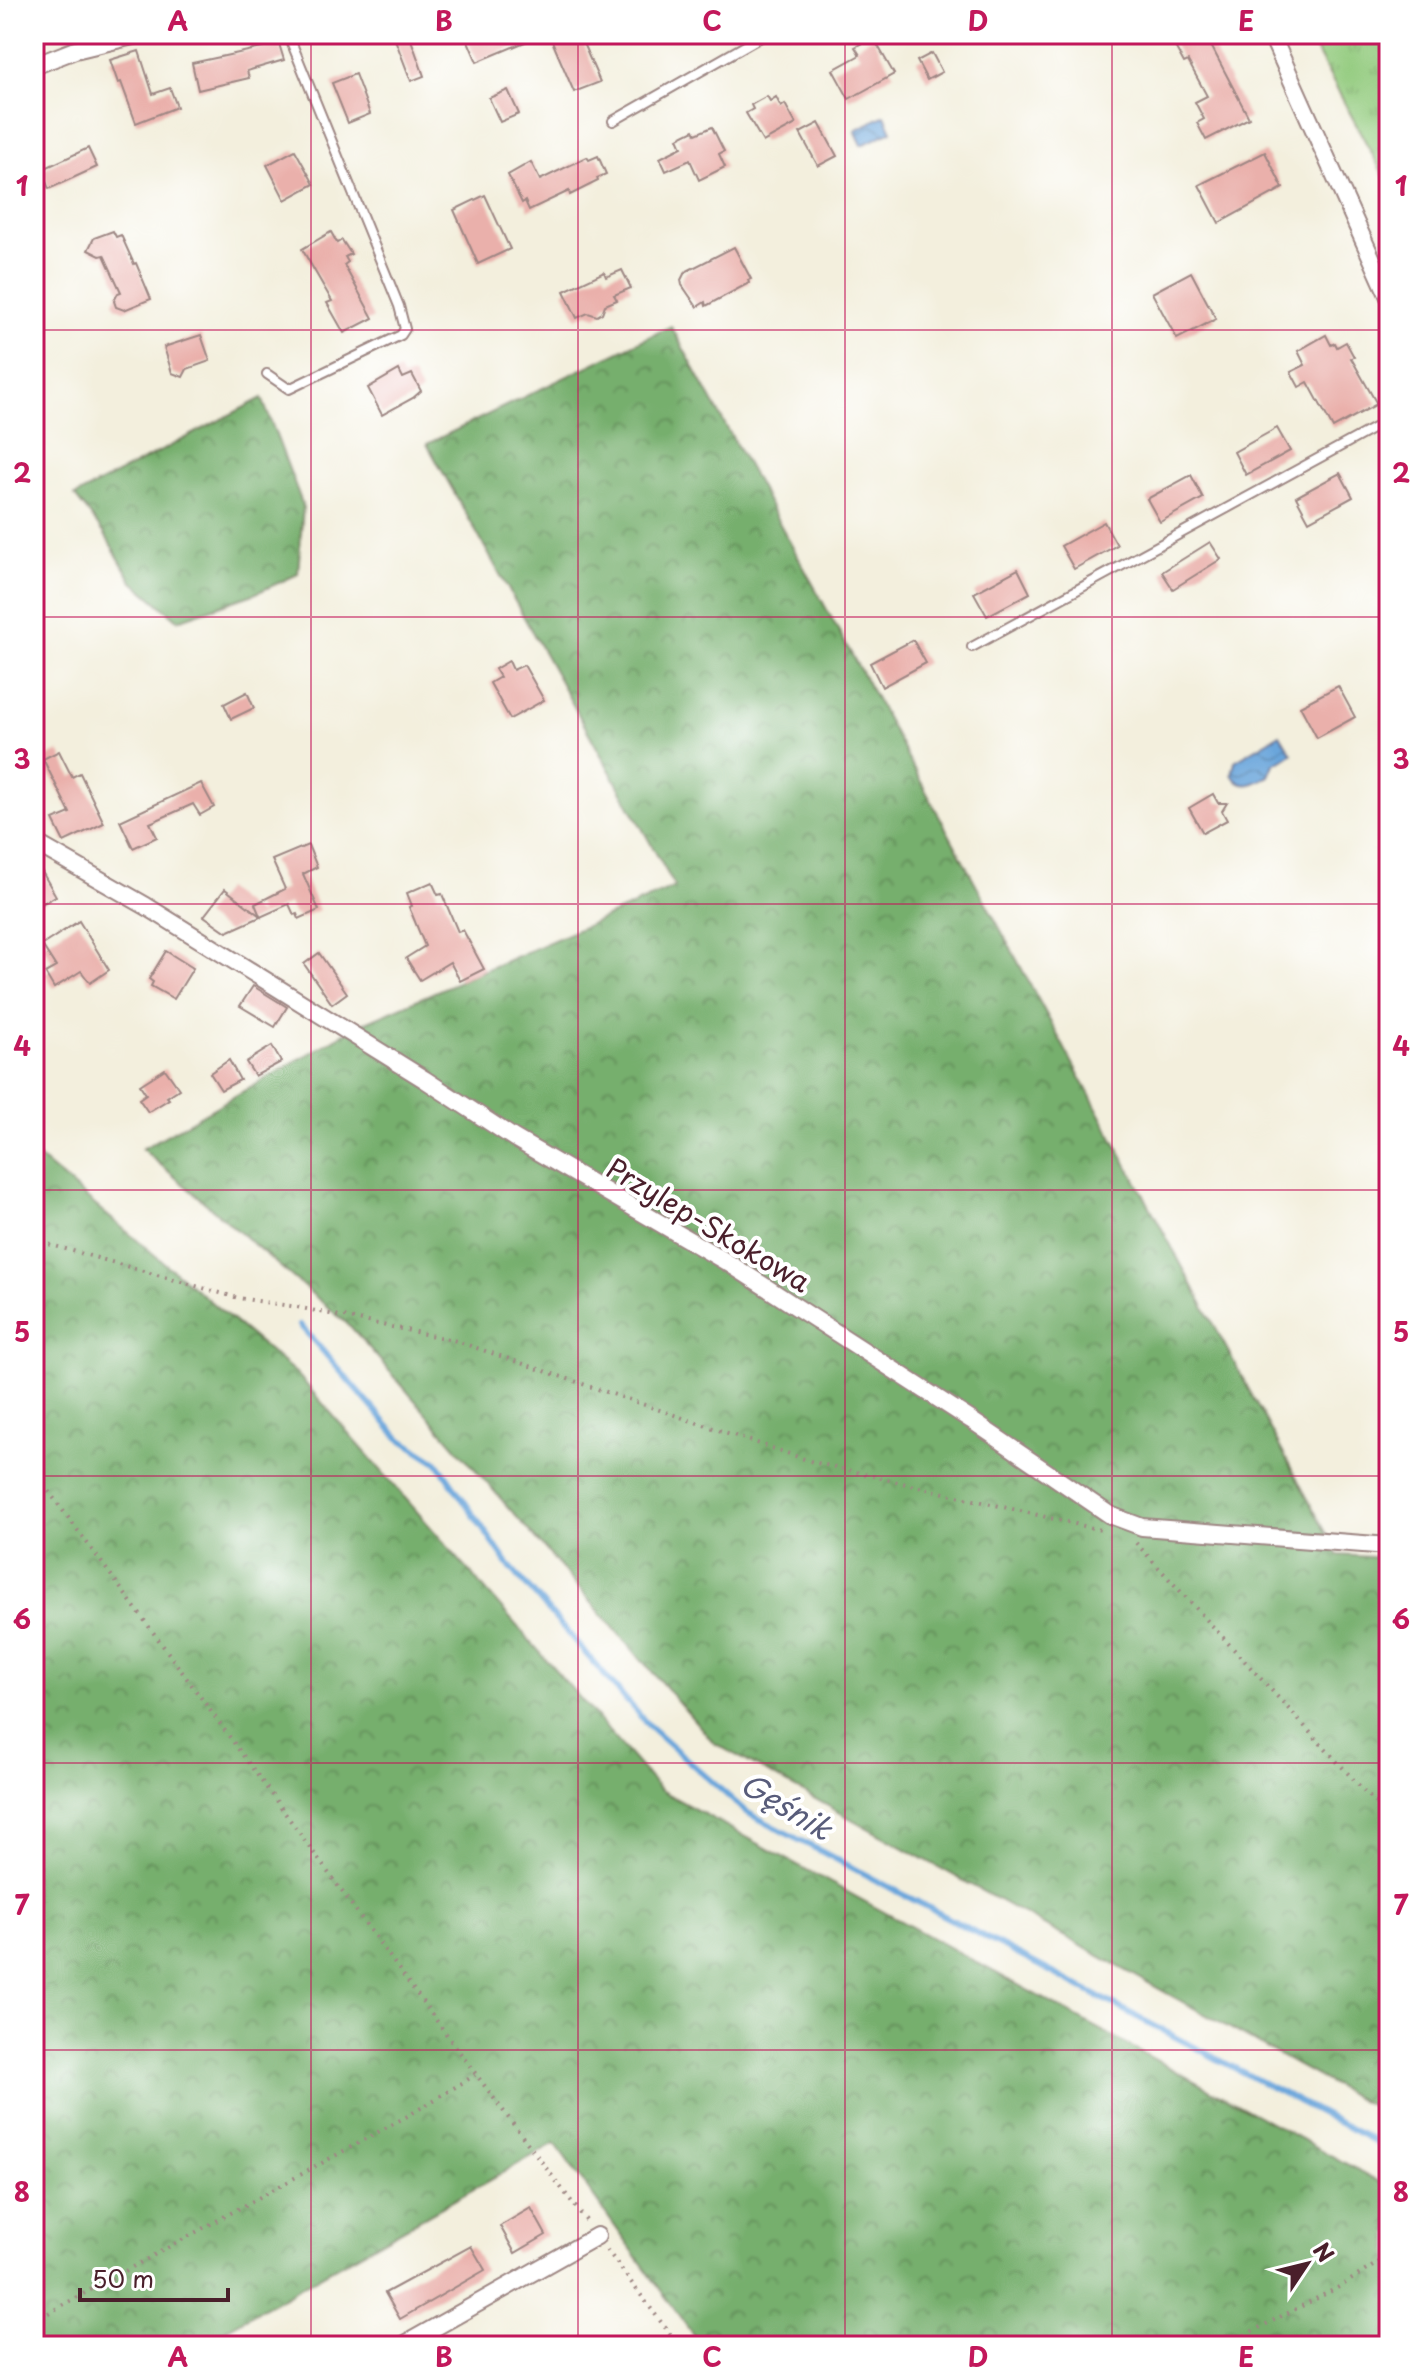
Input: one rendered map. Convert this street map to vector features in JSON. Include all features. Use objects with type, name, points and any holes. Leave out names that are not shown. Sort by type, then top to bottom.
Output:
[{"type":"street","points":[[34,66],[75,50],[141,34]]},
{"type":"street","points":[[1271,34],[1389,297]]},
{"type":"street","name":"Przylep-Skokowa","points":[[34,842],[125,893],[514,1138],[730,1264],[971,1420],[1110,1515],[1142,1527],[1389,1546]]},
{"type":"street","points":[[402,2346],[597,2236]]},
{"type":"lane","points":[[267,374],[289,389],[401,335],[405,329],[399,306],[288,34]]},
{"type":"lane","points":[[613,121],[766,34]]},
{"type":"lane","points":[[972,647],[1389,420]]},
{"type":"path","points":[[34,1240],[238,1298],[297,1307],[453,1340],[813,1462],[1102,1531]]},
{"type":"path","points":[[34,1472],[475,2075],[679,2346]]},
{"type":"path","points":[[1130,1537],[1389,1818]]},
{"type":"path","points":[[34,2321],[411,2114],[475,2075]]},
{"type":"path","points":[[1223,2346],[1341,2286],[1389,2256]]},
{"type":"green space","points":[[1308,34],[1389,34],[1389,185],[1312,43]]},
{"type":"green space","points":[[671,326],[1338,1555],[1389,1558],[1389,2116],[714,1743],[351,1327],[142,1149],[359,1025],[675,887],[427,444]]},
{"type":"green space","points":[[262,398],[303,506],[298,574],[254,594],[178,620],[132,581],[104,533],[75,496]]},
{"type":"green space","points":[[34,1154],[297,1374],[660,1790],[1389,2187],[1389,2346],[701,2346],[555,2143],[196,2346],[34,2346]]},
{"type":"water","points":[[885,115],[892,131],[862,145],[855,130]]},
{"type":"water","points":[[1280,734],[1292,754],[1274,764],[1269,776],[1259,781],[1244,784],[1236,780],[1232,774],[1235,761]]},
{"type":"building","points":[[258,34],[276,34],[284,60],[247,71],[249,78],[198,90],[192,63],[262,48]]},
{"type":"building","points":[[393,34],[409,34],[424,76],[411,81]]},
{"type":"building","points":[[465,34],[544,34],[477,62]]},
{"type":"building","points":[[549,34],[579,34],[600,82],[574,92]]},
{"type":"building","points":[[1190,34],[1205,34],[1249,118],[1206,140],[1197,123],[1204,119],[1195,102],[1207,96],[1188,61],[1184,63],[1173,43]]},
{"type":"building","points":[[873,37],[894,74],[849,99],[833,70],[860,55],[855,47]]},
{"type":"building","points":[[139,51],[153,94],[170,88],[177,107],[136,123],[110,60]]},
{"type":"building","points":[[932,53],[942,72],[927,80],[917,61]]},
{"type":"building","points":[[355,74],[370,114],[348,123],[332,83]]},
{"type":"building","points":[[508,90],[519,114],[500,122],[489,98]]},
{"type":"building","points":[[767,96],[770,101],[776,97],[781,107],[785,104],[796,124],[763,142],[746,113],[753,109],[751,105]]},
{"type":"building","points":[[819,123],[837,156],[818,166],[800,133]]},
{"type":"building","points":[[712,127],[724,151],[719,154],[725,167],[699,180],[690,160],[666,171],[660,158],[682,147],[678,138],[694,130],[696,134]]},
{"type":"building","points":[[88,148],[97,167],[49,189],[41,170]]},
{"type":"building","points":[[295,150],[314,184],[285,200],[267,165]]},
{"type":"building","points":[[1265,152],[1283,188],[1219,223],[1199,185]]},
{"type":"building","points":[[598,156],[606,174],[597,178],[598,181],[529,210],[525,201],[522,203],[508,175],[531,162],[540,180],[587,157],[589,160]]},
{"type":"building","points":[[485,195],[510,249],[478,264],[454,210]]},
{"type":"building","points":[[113,231],[116,237],[121,235],[151,299],[124,310],[116,307],[114,301],[121,292],[104,255],[88,250],[94,238]]},
{"type":"building","points":[[331,232],[337,243],[342,240],[351,254],[345,257],[348,262],[344,265],[373,318],[344,333],[327,303],[332,301],[302,249]]},
{"type":"building","points":[[734,247],[751,279],[749,283],[706,306],[705,302],[697,307],[682,285],[685,272]]},
{"type":"building","points":[[622,270],[631,288],[614,295],[617,300],[605,305],[597,316],[588,313],[577,318],[564,291],[604,272],[606,277]]},
{"type":"building","points":[[1191,272],[1216,319],[1177,339],[1152,293]]},
{"type":"building","points":[[201,335],[210,361],[187,369],[183,377],[172,373],[164,347]]},
{"type":"building","points":[[1326,335],[1331,345],[1335,343],[1337,347],[1346,342],[1354,357],[1351,358],[1377,404],[1333,428],[1308,382],[1299,387],[1291,372],[1305,365],[1298,351]]},
{"type":"building","points":[[399,370],[403,378],[412,374],[421,391],[382,415],[368,388]]},
{"type":"building","points":[[1277,428],[1290,451],[1246,475],[1234,452]]},
{"type":"building","points":[[1340,473],[1353,497],[1309,521],[1296,497]]},
{"type":"building","points":[[1191,475],[1203,498],[1160,522],[1147,499]]},
{"type":"building","points":[[1104,522],[1117,545],[1074,569],[1061,546]]},
{"type":"building","points":[[1210,542],[1221,559],[1173,589],[1162,572]]},
{"type":"building","points":[[1018,569],[1030,593],[987,616],[974,593]]},
{"type":"building","points":[[913,640],[926,663],[882,687],[870,663]]},
{"type":"building","points":[[509,661],[513,670],[524,665],[544,700],[510,719],[490,683],[500,677],[495,669]]},
{"type":"building","points":[[1338,686],[1355,717],[1317,738],[1300,706]]},
{"type":"building","points":[[247,692],[254,708],[231,719],[224,704]]},
{"type":"building","points":[[59,751],[72,777],[80,773],[104,823],[64,842],[53,820],[70,813],[43,759]]},
{"type":"building","points":[[201,783],[214,807],[200,815],[193,804],[150,823],[157,837],[133,848],[120,821]]},
{"type":"building","points":[[1213,794],[1218,803],[1227,803],[1222,811],[1227,820],[1203,833],[1189,808]]},
{"type":"building","points":[[308,845],[317,867],[303,874],[319,910],[299,919],[289,904],[227,932],[204,916],[225,889],[260,916],[255,904],[285,889],[272,860]]},
{"type":"building","points":[[34,858],[56,896],[34,908]]},
{"type":"building","points":[[432,882],[438,895],[442,894],[458,932],[463,930],[484,969],[460,981],[450,962],[420,980],[406,958],[425,946],[409,907],[412,906],[407,893]]},
{"type":"building","points":[[79,921],[109,970],[90,983],[81,971],[54,988],[45,973],[56,967],[42,945]]},
{"type":"building","points":[[166,951],[193,968],[174,999],[151,986],[153,982],[149,979]]},
{"type":"building","points":[[319,953],[347,993],[332,1004],[304,964]]},
{"type":"building","points":[[253,986],[287,1007],[275,1027],[240,1006]]},
{"type":"building","points":[[272,1046],[281,1062],[255,1076],[246,1062]]},
{"type":"building","points":[[229,1060],[240,1080],[221,1090],[210,1073]]},
{"type":"building","points":[[165,1069],[179,1089],[148,1112],[139,1099],[146,1094],[140,1085]]},
{"type":"building","points":[[531,2208],[546,2235],[515,2253],[500,2226]]},
{"type":"building","points":[[471,2246],[485,2270],[400,2319],[385,2293]]},
{"type":"waterway","name":"Gęśnik","points":[[300,1325],[399,1438],[437,1462],[507,1563],[648,1725],[746,1812],[1389,2149]]}]
